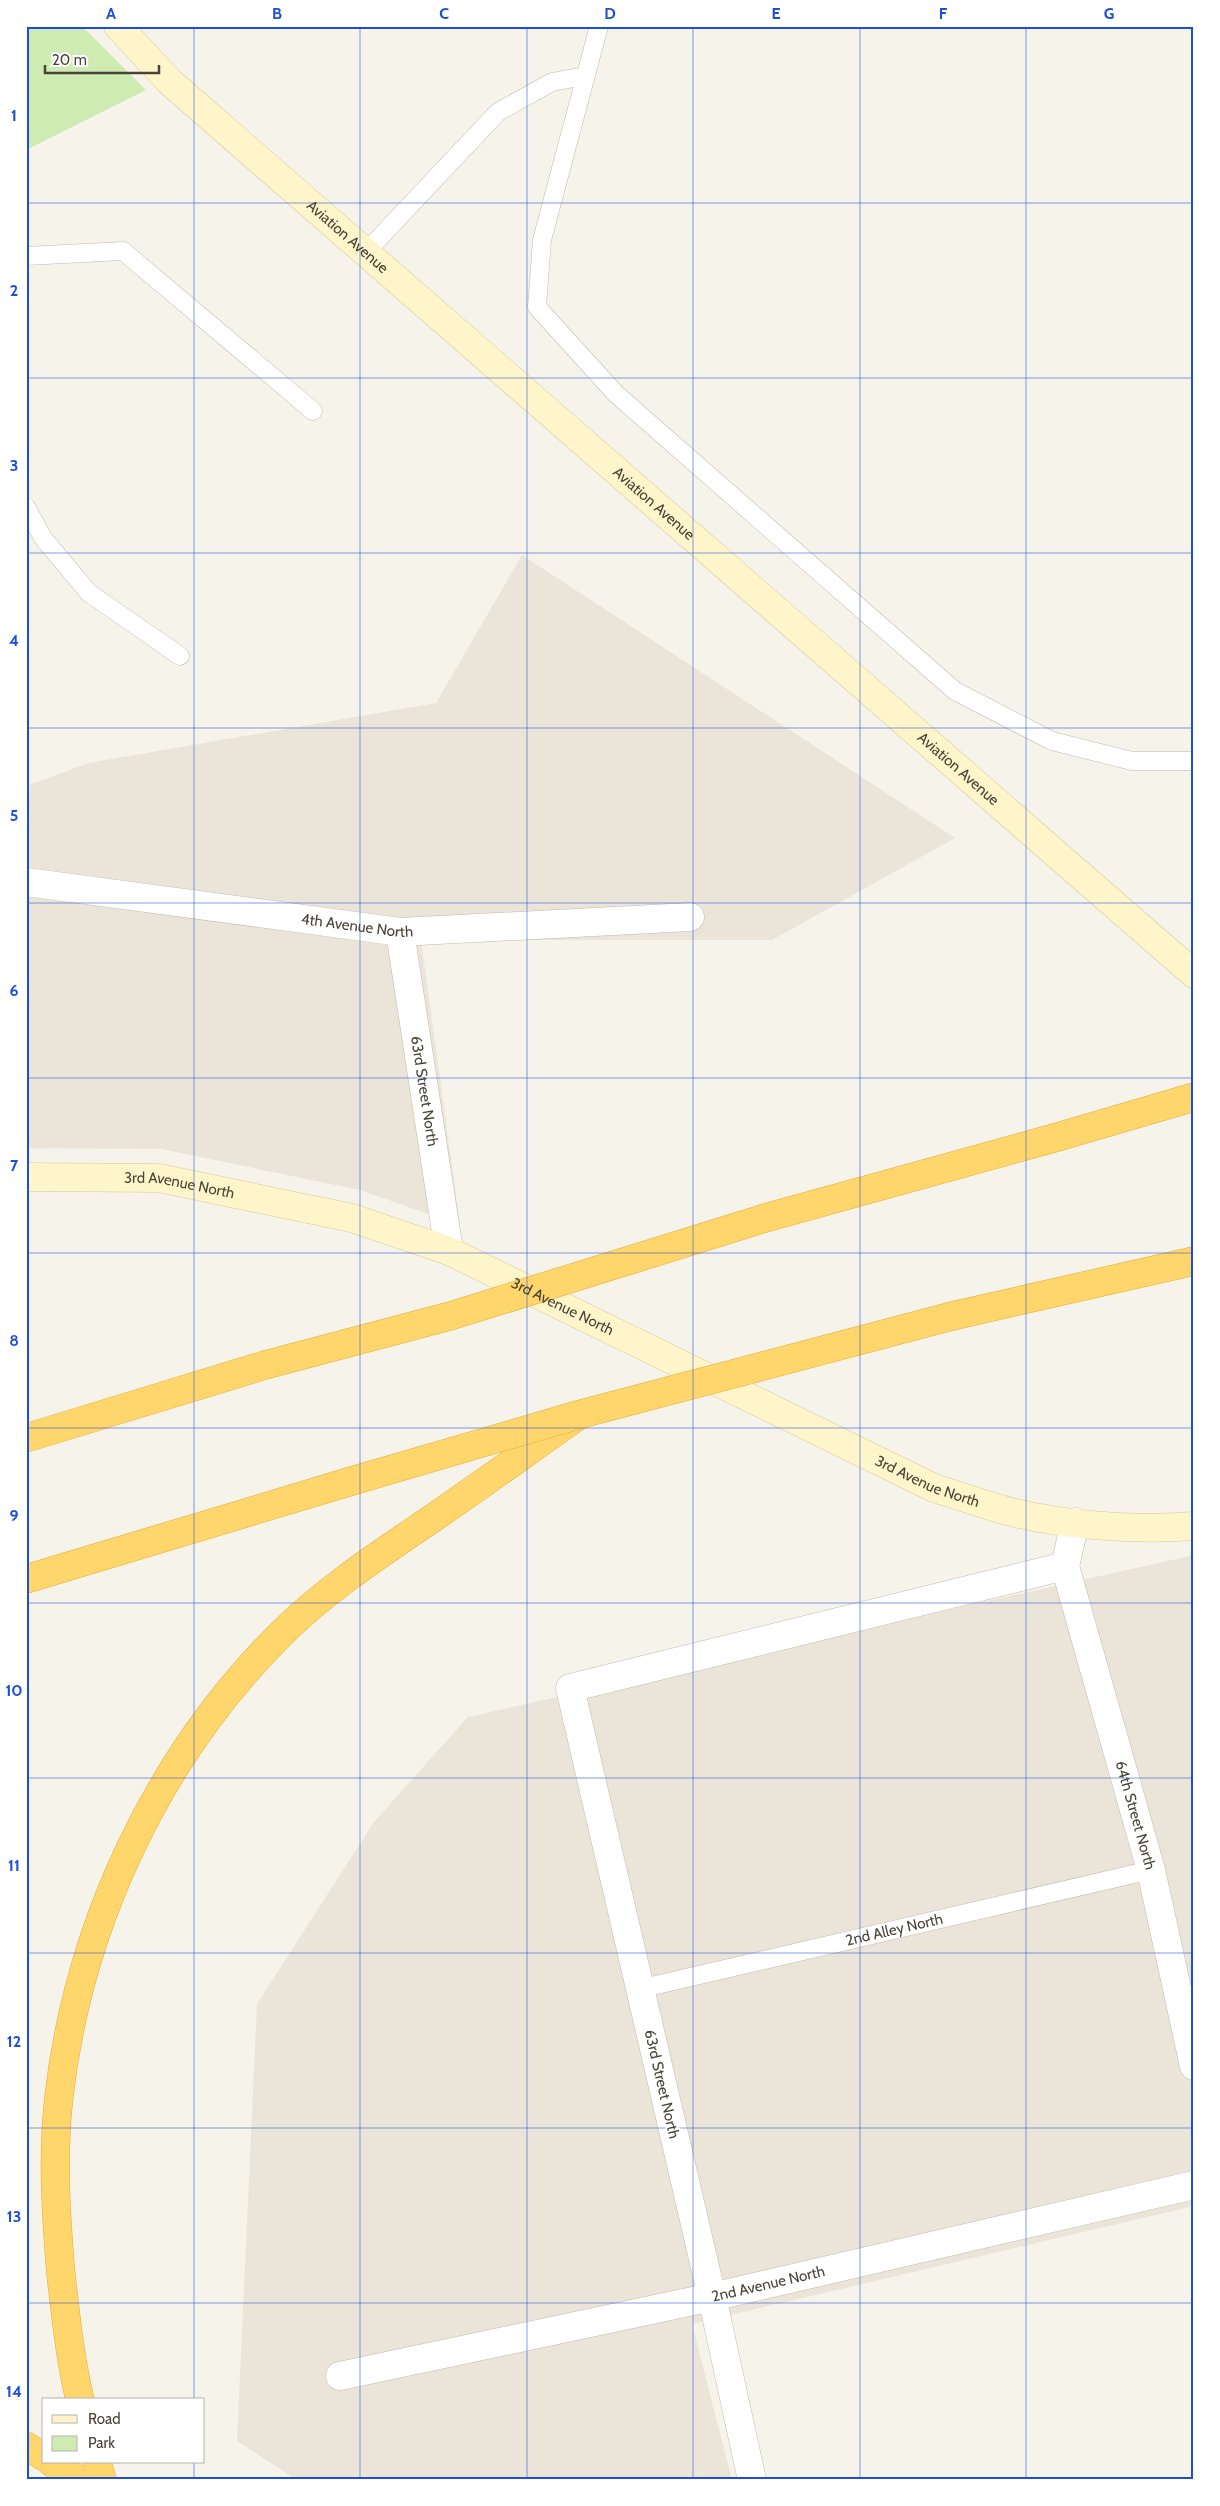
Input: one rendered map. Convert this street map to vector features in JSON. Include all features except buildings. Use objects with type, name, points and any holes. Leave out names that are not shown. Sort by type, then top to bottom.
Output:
[{"type":"highway","points":[[26,1438],[265,1365],[450,1316],[765,1218],[1194,1097]]},
{"type":"highway","points":[[26,1579],[581,1414],[952,1316],[1189,1263]]},
{"type":"highway","points":[[80,2398],[67,2328],[55,2187],[59,2099],[70,2023],[83,1974],[120,1874],[166,1779],[193,1738],[249,1666],[318,1601],[353,1573],[581,1414]]},
{"type":"highway","points":[[26,2446],[42,2456]]},
{"type":"highway","points":[[54,2464],[78,2480]]},
{"type":"highway","points":[[98,2464],[102,2480]]},
{"type":"street","name":"Aviation Avenue","points":[[118,26],[170,82],[1194,974]]},
{"type":"street","name":"4th Avenue North","points":[[26,882],[400,932],[690,917]]},
{"type":"street","name":"63rd Street North","points":[[400,932],[449,1251]]},
{"type":"street","name":"3rd Avenue North","points":[[26,1177],[159,1178],[352,1218],[449,1251],[934,1488],[1001,1509],[1075,1522],[1155,1529],[1194,1526]]},
{"type":"street","points":[[1065,1566],[1075,1522]]},
{"type":"street","name":"63rd Street North","points":[[752,2480],[712,2296],[570,1688],[1065,1566]]},
{"type":"street","name":"64th Street North","points":[[1065,1566],[1151,1870],[1194,2066]]},
{"type":"street","name":"2nd Avenue North","points":[[340,2376],[712,2296],[1194,2185]]},
{"type":"lane","points":[[599,26],[542,240],[537,307],[616,394],[955,690],[1052,741],[1132,761],[1194,762]]},
{"type":"lane","points":[[366,252],[498,112],[552,82],[585,76]]},
{"type":"lane","points":[[26,256],[123,251],[312,412]]},
{"type":"lane","points":[[26,507],[43,538],[89,593],[180,656]]},
{"type":"lane","name":"2nd Alley North","points":[[639,1988],[1151,1870]]},
{"type":"shaded area","points":[[522,555],[955,838],[772,940],[421,940],[460,1225],[360,1190],[161,1149],[26,1148],[26,786],[89,763],[436,703]]},
{"type":"shaded area","points":[[1194,1555],[1194,2206],[692,2324],[732,2480],[297,2480],[237,2441],[257,2004],[374,1822],[468,1717]]},
{"type":"green space","points":[[26,26],[82,26],[146,90],[26,150]]}]
